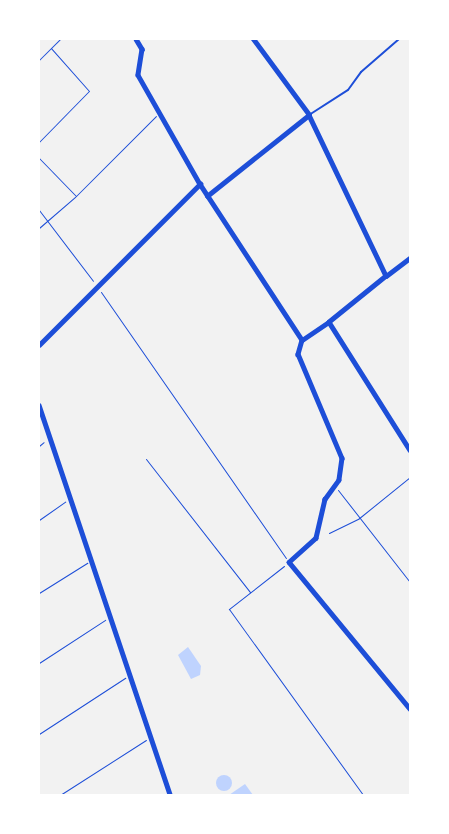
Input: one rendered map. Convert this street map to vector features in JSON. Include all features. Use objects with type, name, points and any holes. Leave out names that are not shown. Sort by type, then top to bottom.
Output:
[{"type":"street","points":[[136,39],[142,49],[138,74],[207,196],[302,340]]},
{"type":"street","points":[[253,39],[308,115],[386,276]]},
{"type":"street","points":[[207,196],[308,115]]},
{"type":"street","points":[[39,345],[200,184]]},
{"type":"street","points":[[409,261],[386,276],[329,322],[302,340],[298,354],[342,458],[334,486],[325,499],[316,538],[289,562],[410,709]]},
{"type":"street","points":[[329,322],[410,450]]},
{"type":"street","points":[[39,405],[170,795]]},
{"type":"lane","points":[[308,115],[348,90],[361,72],[399,39]]},
{"type":"path","points":[[39,60],[60,39]]},
{"type":"path","points":[[39,142],[89,91],[51,48]]},
{"type":"path","points":[[39,228],[76,196],[159,112]]},
{"type":"path","points":[[39,158],[76,196]]},
{"type":"path","points":[[39,210],[96,286],[289,562],[228,609],[363,795]]},
{"type":"path","points":[[39,446],[50,438]]},
{"type":"path","points":[[146,459],[250,593]]},
{"type":"path","points":[[330,533],[358,519],[410,477]]},
{"type":"path","points":[[334,486],[359,514],[358,519],[410,582]]},
{"type":"path","points":[[39,520],[62,505],[69,494]]},
{"type":"path","points":[[39,593],[91,560]]},
{"type":"path","points":[[39,663],[110,617]]},
{"type":"path","points":[[39,734],[130,675]]},
{"type":"path","points":[[60,795],[150,736]]},
{"type":"water","points":[[188,647],[201,666],[200,675],[191,679],[178,655]]},
{"type":"water","points":[[224,775],[232,783],[224,791],[216,783]]},
{"type":"water","points":[[245,784],[253,795],[229,795]]}]
